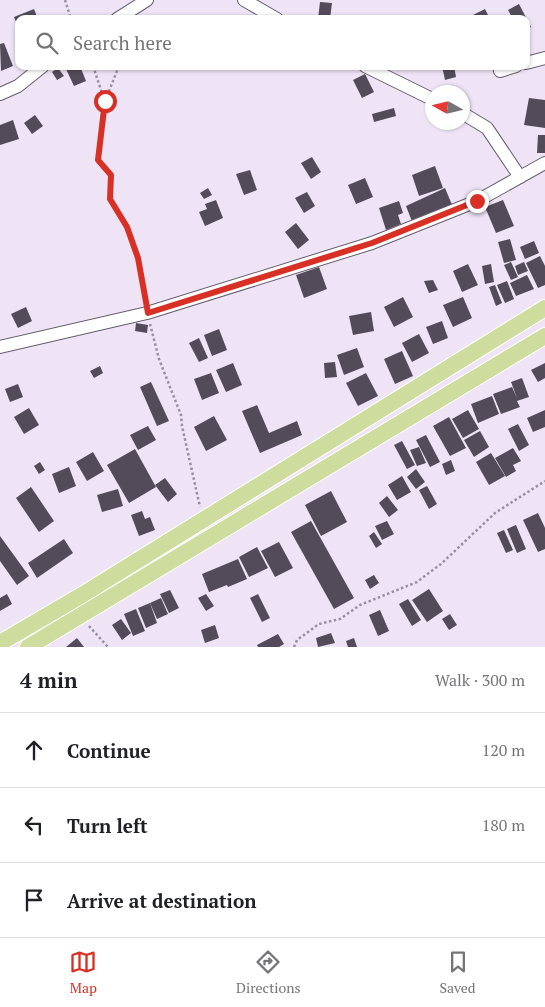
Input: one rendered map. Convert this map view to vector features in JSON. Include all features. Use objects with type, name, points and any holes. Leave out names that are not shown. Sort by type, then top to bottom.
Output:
[{"type":"main road","points":[[0,643],[82,595],[545,308]]},
{"type":"main road","points":[[28,647],[545,336]]},
{"type":"street","points":[[123,15],[147,0]]},
{"type":"street","points":[[244,0],[270,15]]},
{"type":"street","points":[[530,62],[545,58]]},
{"type":"street","points":[[0,94],[18,86],[38,70]]},
{"type":"street","points":[[373,70],[425,96]]},
{"type":"street","points":[[470,118],[487,128],[520,177]]},
{"type":"street","points":[[0,348],[148,313],[372,243],[477,201],[545,163]]},
{"type":"path","points":[[65,0],[70,15]]},
{"type":"path","points":[[94,70],[105,101]]},
{"type":"path","points":[[117,70],[105,101],[98,160],[111,175],[110,199],[127,227],[138,258],[159,359],[181,415],[202,520]]},
{"type":"path","points":[[294,647],[297,640],[319,624],[340,619],[360,605],[417,582],[441,564],[495,513],[545,481]]},
{"type":"path","points":[[79,616],[108,647]]},
{"type":"building","points":[[320,2],[332,3],[330,15],[318,15]]},
{"type":"building","points":[[519,4],[525,15],[511,15],[508,10]]},
{"type":"building","points":[[34,9],[36,15],[19,15]]},
{"type":"building","points":[[485,9],[488,15],[473,15]]},
{"type":"building","points":[[4,43],[13,66],[1,71],[0,44]]},
{"type":"building","points":[[60,70],[64,76],[57,80],[52,72]]},
{"type":"building","points":[[66,70],[82,70],[86,81],[74,86]]},
{"type":"building","points":[[443,70],[455,70],[456,77],[445,80]]},
{"type":"building","points":[[365,74],[374,92],[362,98],[353,80]]},
{"type":"building","points":[[529,98],[545,100],[545,128],[524,125]]},
{"type":"building","points":[[394,108],[396,116],[374,122],[372,114]]},
{"type":"building","points":[[35,115],[43,126],[32,134],[24,123]]},
{"type":"building","points":[[13,120],[19,139],[0,145],[0,125]]},
{"type":"building","points":[[538,135],[545,135],[545,153],[537,153]]},
{"type":"building","points":[[312,157],[321,172],[311,179],[301,163]]},
{"type":"building","points":[[435,166],[443,188],[419,196],[412,175]]},
{"type":"building","points":[[250,170],[257,190],[244,195],[236,174]]},
{"type":"building","points":[[365,178],[373,197],[356,204],[348,185]]},
{"type":"building","points":[[208,188],[212,195],[204,199],[200,193]]},
{"type":"building","points":[[445,188],[453,207],[413,224],[406,206]]},
{"type":"building","points":[[307,192],[315,206],[304,213],[295,198]]},
{"type":"building","points":[[216,200],[223,218],[205,226],[199,212],[207,209],[205,204]]},
{"type":"building","points":[[503,200],[514,226],[496,233],[485,207]]},
{"type":"building","points":[[399,201],[403,213],[398,215],[401,224],[386,230],[379,208]]},
{"type":"building","points":[[296,223],[309,240],[298,249],[285,232]]},
{"type":"building","points":[[510,239],[516,260],[504,263],[498,242]]},
{"type":"building","points":[[534,241],[539,253],[525,259],[520,247]]},
{"type":"building","points":[[540,256],[545,266],[545,285],[538,288],[526,263]]},
{"type":"building","points":[[511,262],[518,277],[511,280],[504,265]]},
{"type":"building","points":[[524,262],[528,271],[518,275],[515,266]]},
{"type":"building","points":[[468,264],[478,285],[462,292],[453,271]]},
{"type":"building","points":[[491,264],[494,282],[485,284],[482,266]]},
{"type":"building","points":[[319,267],[327,289],[304,298],[296,275]]},
{"type":"building","points":[[527,275],[534,289],[516,296],[510,283]]},
{"type":"building","points":[[433,280],[438,290],[429,293],[424,281]]},
{"type":"building","points":[[507,281],[514,299],[505,303],[497,285]]},
{"type":"building","points":[[495,285],[502,303],[496,306],[489,287]]},
{"type":"building","points":[[403,297],[413,317],[394,327],[384,307]]},
{"type":"building","points":[[463,297],[472,318],[453,327],[443,305]]},
{"type":"building","points":[[26,307],[32,321],[18,328],[11,314]]},
{"type":"building","points":[[371,312],[374,331],[353,335],[349,316]]},
{"type":"building","points":[[442,321],[448,338],[433,344],[426,327]]},
{"type":"building","points":[[136,323],[148,325],[147,333],[135,331]]},
{"type":"building","points":[[219,329],[227,350],[212,356],[204,335]]},
{"type":"building","points":[[419,334],[429,353],[412,362],[402,343]]},
{"type":"building","points":[[199,338],[208,358],[199,362],[189,343]]},
{"type":"building","points":[[357,348],[364,367],[344,375],[337,355]]},
{"type":"building","points":[[402,351],[413,376],[395,384],[384,359]]},
{"type":"building","points":[[335,362],[337,377],[325,378],[324,363]]},
{"type":"building","points":[[233,363],[242,385],[226,392],[216,370]]},
{"type":"building","points":[[545,363],[545,378],[538,382],[531,370]]},
{"type":"building","points":[[100,366],[103,373],[94,378],[90,371]]},
{"type":"building","points":[[211,373],[219,393],[202,400],[194,379]]},
{"type":"building","points":[[366,373],[378,396],[358,406],[346,383]]},
{"type":"building","points":[[522,378],[529,397],[517,401],[520,407],[501,414],[493,394],[512,387],[517,398],[511,382]]},
{"type":"building","points":[[151,382],[169,421],[157,426],[140,387]]},
{"type":"building","points":[[18,384],[23,397],[10,402],[5,389]]},
{"type":"building","points":[[492,396],[499,414],[478,423],[471,404]]},
{"type":"building","points":[[257,405],[269,433],[297,421],[302,435],[260,453],[242,411]]},
{"type":"building","points":[[29,408],[39,425],[24,434],[14,417]]},
{"type":"building","points":[[468,410],[479,429],[463,438],[452,419]]},
{"type":"building","points":[[545,410],[545,427],[533,432],[527,418]]},
{"type":"building","points":[[214,416],[227,440],[206,451],[194,427]]},
{"type":"building","points":[[449,417],[466,448],[450,456],[433,426]]},
{"type":"building","points":[[518,424],[529,445],[519,451],[508,429]]},
{"type":"building","points":[[148,426],[156,440],[138,450],[130,435]]},
{"type":"building","points":[[480,431],[489,447],[474,457],[464,440]]},
{"type":"building","points":[[426,435],[440,462],[430,467],[416,440]]},
{"type":"building","points":[[402,441],[415,465],[407,469],[394,445]]},
{"type":"building","points":[[419,447],[426,463],[417,466],[410,450]]},
{"type":"building","points":[[513,448],[521,461],[513,465],[516,471],[506,477],[495,458]]},
{"type":"building","points":[[135,449],[156,487],[129,503],[107,465]]},
{"type":"building","points":[[93,452],[104,471],[87,481],[76,462]]},
{"type":"building","points":[[491,453],[505,476],[489,485],[476,462]]},
{"type":"building","points":[[451,460],[455,471],[446,475],[442,464]]},
{"type":"building","points":[[40,462],[45,470],[39,474],[34,466]]},
{"type":"building","points":[[69,467],[76,486],[59,493],[52,474]]},
{"type":"building","points":[[416,469],[425,482],[416,489],[407,477]]},
{"type":"building","points":[[402,476],[411,492],[397,500],[388,485]]},
{"type":"building","points":[[165,478],[177,494],[168,502],[155,485]]},
{"type":"building","points":[[427,486],[437,504],[429,509],[419,490]]},
{"type":"building","points":[[31,487],[54,521],[39,532],[16,498]]},
{"type":"building","points":[[118,489],[123,506],[102,512],[97,495]]},
{"type":"building","points":[[331,491],[347,522],[321,536],[305,505]]},
{"type":"building","points":[[387,496],[398,510],[389,517],[379,503]]},
{"type":"building","points":[[142,511],[145,519],[150,517],[155,530],[139,536],[131,515]]},
{"type":"building","points":[[538,513],[545,528],[545,549],[538,552],[523,520]]},
{"type":"building","points":[[311,521],[354,598],[334,609],[291,532]]},
{"type":"building","points":[[387,521],[394,534],[382,540],[375,526]]},
{"type":"building","points":[[516,525],[526,549],[517,553],[507,529]]},
{"type":"building","points":[[504,530],[513,550],[506,553],[497,533]]},
{"type":"building","points":[[374,532],[382,544],[376,548],[369,536]]},
{"type":"building","points":[[0,536],[29,576],[17,585],[0,561]]},
{"type":"building","points":[[64,539],[73,553],[37,578],[28,563]]},
{"type":"building","points":[[279,542],[293,568],[275,577],[261,551]]},
{"type":"building","points":[[257,547],[268,568],[249,577],[239,557]]},
{"type":"building","points":[[238,559],[247,579],[209,592],[202,574]]},
{"type":"building","points":[[374,575],[379,583],[370,589],[365,580]]},
{"type":"building","points":[[429,589],[443,611],[427,622],[412,600]]},
{"type":"building","points":[[170,590],[179,608],[169,613],[160,594]]},
{"type":"building","points":[[7,594],[12,604],[0,611],[0,598]]},
{"type":"building","points":[[206,594],[214,606],[206,611],[198,598]]},
{"type":"building","points":[[258,594],[270,618],[262,622],[250,598]]},
{"type":"building","points":[[161,598],[168,614],[157,619],[150,603]]},
{"type":"building","points":[[408,599],[421,620],[412,626],[399,604]]},
{"type":"building","points":[[150,603],[157,623],[146,628],[138,608]]},
{"type":"building","points":[[136,609],[145,631],[133,636],[124,614]]},
{"type":"building","points":[[380,610],[389,631],[378,636],[369,615]]},
{"type":"building","points":[[450,614],[457,625],[449,630],[442,619]]},
{"type":"building","points":[[121,619],[131,633],[122,640],[112,625]]},
{"type":"building","points":[[215,625],[219,638],[205,643],[201,630]]},
{"type":"building","points":[[331,633],[335,643],[318,647],[316,638]]},
{"type":"building","points":[[278,634],[284,644],[279,647],[258,647],[257,645]]},
{"type":"building","points":[[77,638],[84,647],[66,647]]},
{"type":"building","points":[[354,638],[357,647],[348,647],[346,641]]},
{"type":"route","points":[[105,101],[98,160],[111,175],[110,199],[127,227],[138,258],[148,313],[372,243],[477,201]]}]
